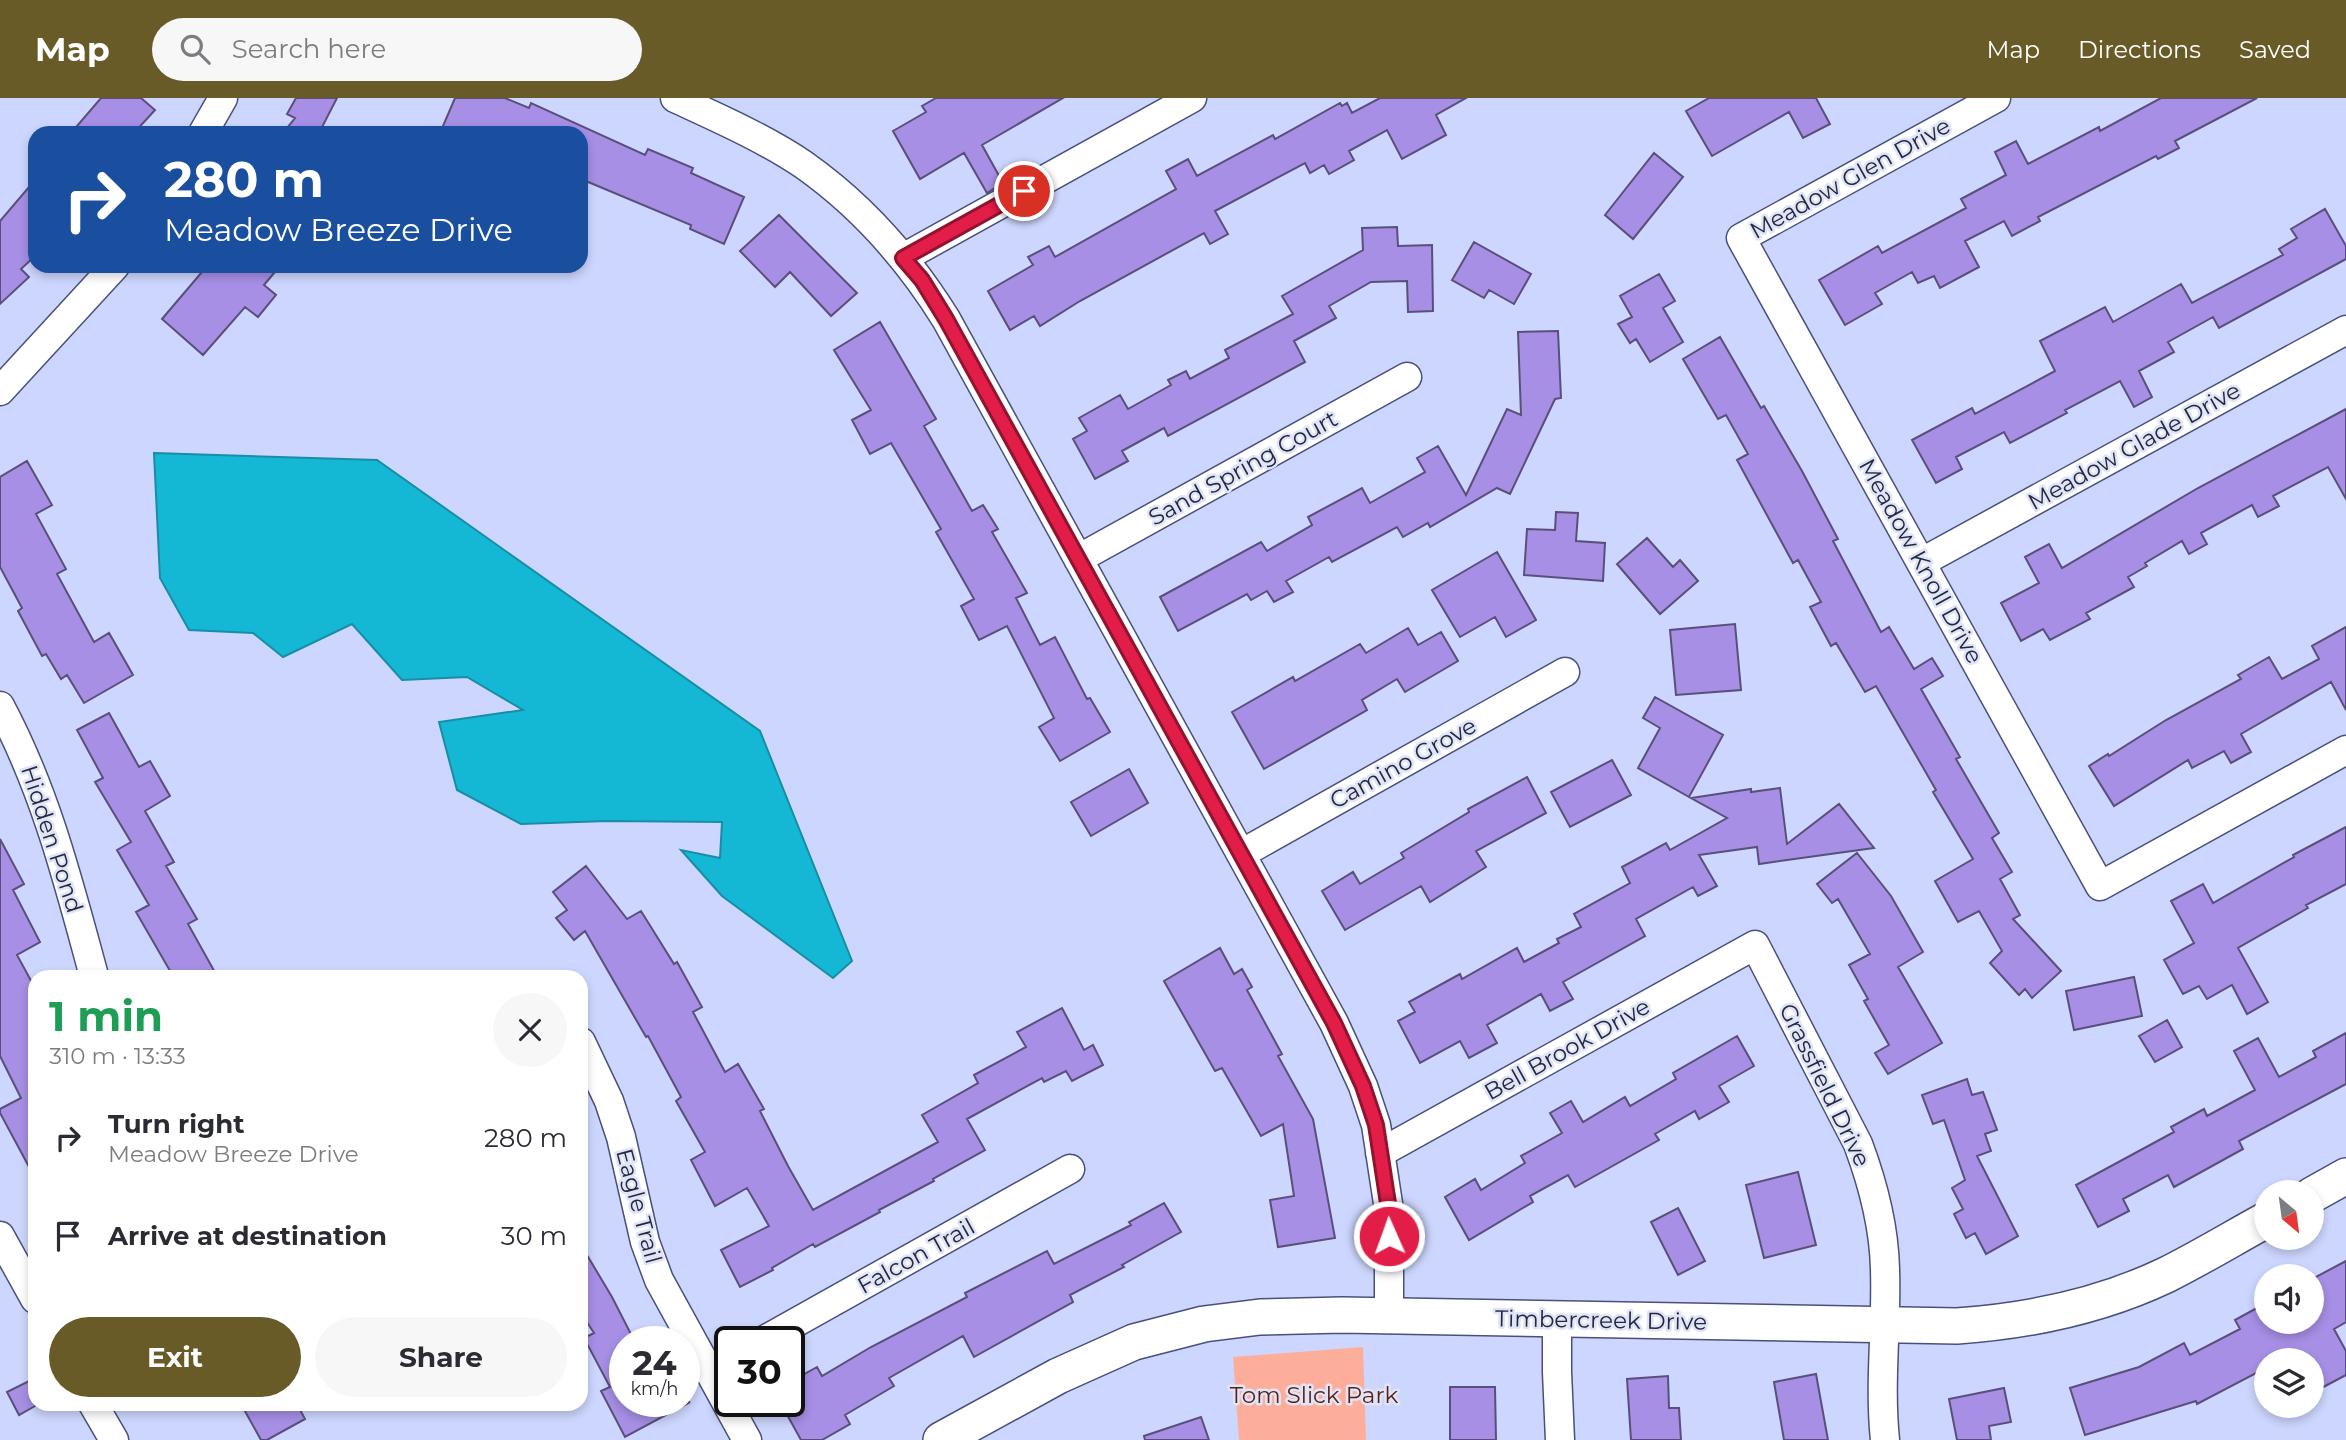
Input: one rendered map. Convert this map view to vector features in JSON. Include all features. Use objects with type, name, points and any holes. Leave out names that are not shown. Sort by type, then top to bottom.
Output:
[{"type":"street","points":[[207,126],[223,98]]},
{"type":"street","points":[[675,98],[746,131],[803,165],[862,212],[922,280],[946,319],[1334,1023],[1363,1086],[1376,1125],[1389,1210],[1389,1315]]},
{"type":"street","points":[[903,258],[1192,98]]},
{"type":"street","name":"Meadow Glen Drive","points":[[1741,238],[1996,98]]},
{"type":"street","name":"Meadow Knoll Drive","points":[[1741,238],[2100,886],[2346,750]]},
{"type":"street","points":[[0,391],[109,273]]},
{"type":"street","name":"Meadow Glade Drive","points":[[1922,562],[2346,330]]},
{"type":"street","name":"Sand Spring Court","points":[[1078,558],[1407,377]]},
{"type":"street","name":"Camino Grove","points":[[1241,854],[1565,672]]},
{"type":"street","name":"Hidden Pond","points":[[0,706],[34,776],[62,859],[92,970]]},
{"type":"street","name":"Bell Brook Drive","points":[[1380,1153],[1755,945]]},
{"type":"street","name":"Grassfield Drive","points":[[1755,945],[1858,1144],[1868,1171],[1882,1230],[1885,1269],[1881,1409],[1885,1440]]},
{"type":"street","name":"Eagle Trail","points":[[588,1057],[609,1101],[621,1137],[645,1242],[659,1280],[714,1358]]},
{"type":"street","name":"Falcon Trail","points":[[790,1326],[1070,1169]]},
{"type":"street","points":[[2324,1189],[2346,1177]]},
{"type":"street","name":"Timbercreek Drive","points":[[941,1440],[1058,1377],[1134,1342],[1205,1324],[1260,1317],[1389,1315],[1957,1326],[2001,1323],[2075,1308],[2118,1294],[2166,1275],[2254,1227]]},
{"type":"street","points":[[0,1236],[28,1286]]},
{"type":"street","points":[[1557,1320],[1560,1440]]},
{"type":"street","points":[[97,1411],[114,1440]]},
{"type":"street","name":"Eagle Trail","points":[[739,1417],[747,1440]]},
{"type":"green space","name":"Tom Slick Park","points":[[1363,1347],[1366,1440],[1239,1440],[1233,1357]]},
{"type":"water","points":[[154,453],[377,460],[760,731],[852,961],[833,978],[722,896],[681,850],[720,858],[722,822],[607,821],[521,824],[457,790],[439,722],[523,710],[467,677],[402,680],[352,624],[283,657],[253,633],[189,630],[160,578]]},
{"type":"building","points":[[101,98],[141,98],[155,110],[140,126],[77,126]]},
{"type":"building","points":[[296,98],[337,98],[323,126],[289,126],[295,118],[287,114]]},
{"type":"building","points":[[455,98],[505,98],[529,108],[531,103],[581,126],[443,126]]},
{"type":"building","points":[[936,98],[1063,98],[982,145],[1003,183],[987,193],[964,153],[920,179],[893,131],[926,112],[922,106]]},
{"type":"building","points":[[1380,98],[1466,98],[1436,115],[1446,135],[1402,159],[1387,130],[1349,151],[1354,160],[1329,174],[1324,165],[1310,173],[1305,163],[1215,211],[1228,234],[1210,244],[1204,233],[1040,326],[1034,316],[1010,330],[988,291],[1033,265],[1028,257],[1049,246],[1055,257],[1176,189],[1166,171],[1188,159],[1197,176],[1273,135],[1275,139],[1340,103],[1342,106],[1347,103],[1352,113]]},
{"type":"building","points":[[1709,98],[1816,98],[1830,124],[1803,138],[1789,112],[1712,156],[1686,111]]},
{"type":"building","points":[[2161,98],[2257,98],[2175,141],[2179,148],[2158,159],[2156,156],[2038,217],[2040,221],[2012,236],[2004,221],[1965,241],[1979,267],[1940,288],[1934,276],[1918,283],[1912,272],[1875,293],[1882,304],[1845,325],[1819,280],[1878,246],[1882,253],[1966,208],[1961,199],[2006,175],[1995,152],[2016,141],[2028,164],[2099,127],[2100,131]]},
{"type":"building","points":[[588,129],[645,155],[648,149],[693,168],[691,173],[744,197],[724,244],[690,229],[691,225],[588,182]]},
{"type":"building","points":[[1654,153],[1683,177],[1633,239],[1605,215]]},
{"type":"building","points":[[28,188],[28,262],[21,269],[29,277],[0,304],[0,221]]},
{"type":"building","points":[[2325,209],[2346,246],[2346,259],[2219,328],[2213,317],[2168,342],[2174,352],[2139,371],[2152,397],[2134,407],[2120,381],[2010,443],[2004,432],[1956,457],[1962,469],[1936,483],[1912,440],[1972,408],[1975,414],[2055,371],[2040,341],[2105,307],[2113,322],[2181,284],[2192,303],[2283,255],[2279,249],[2297,238],[2291,229]]},
{"type":"building","points":[[779,215],[857,293],[831,316],[790,272],[775,287],[740,251]]},
{"type":"building","points":[[1397,227],[1398,246],[1432,245],[1433,311],[1408,312],[1407,281],[1371,282],[1329,306],[1336,318],[1294,341],[1305,362],[1168,436],[1164,428],[1122,451],[1128,461],[1095,479],[1073,439],[1087,431],[1079,418],[1120,395],[1128,409],[1171,385],[1168,380],[1186,371],[1190,379],[1229,358],[1225,350],[1293,314],[1282,296],[1363,250],[1362,228]]},
{"type":"building","points":[[1474,242],[1531,274],[1514,304],[1489,290],[1484,298],[1452,280]]},
{"type":"building","points":[[201,273],[274,273],[264,285],[276,295],[258,317],[245,307],[203,355],[162,319]]},
{"type":"building","points":[[1659,274],[1675,301],[1663,308],[1683,342],[1650,362],[1636,339],[1630,343],[1618,324],[1632,317],[1620,296]]},
{"type":"building","points":[[880,322],[936,419],[924,426],[972,511],[983,505],[998,529],[992,532],[1027,593],[1016,598],[1040,645],[1055,637],[1087,699],[1090,698],[1110,732],[1060,761],[1039,727],[1054,718],[1007,626],[979,640],[961,606],[974,599],[936,532],[941,529],[891,443],[870,454],[852,420],[871,410],[834,350]]},
{"type":"building","points":[[1558,331],[1561,398],[1555,399],[1510,494],[1497,488],[1430,527],[1428,523],[1403,537],[1397,527],[1332,562],[1329,557],[1286,581],[1293,592],[1274,602],[1267,591],[1251,600],[1247,594],[1178,631],[1160,597],[1261,542],[1267,551],[1312,525],[1308,517],[1362,488],[1370,503],[1425,472],[1417,458],[1438,446],[1466,495],[1507,409],[1521,415],[1518,332]]},
{"type":"building","points":[[1720,337],[1802,471],[1838,539],[1833,541],[1881,632],[1889,627],[1914,669],[1932,658],[1943,676],[1921,689],[1960,757],[1956,759],[1999,833],[1992,838],[2012,872],[2000,879],[2020,915],[2013,919],[2061,971],[2032,998],[2025,989],[2019,995],[1990,963],[2002,951],[1979,911],[1958,922],[1935,881],[1973,859],[1933,792],[1936,790],[1876,686],[1865,692],[1836,643],[1831,646],[1810,607],[1821,602],[1798,560],[1793,563],[1737,460],[1748,454],[1726,415],[1718,419],[1683,359]]},
{"type":"building","points":[[2346,409],[2346,499],[2328,467],[2273,496],[2279,506],[2258,517],[2252,505],[2201,533],[2207,544],[2189,554],[2182,541],[2145,563],[2147,566],[2128,577],[2134,587],[2086,613],[2090,619],[2050,640],[2043,629],[2021,641],[2001,603],[2039,583],[2025,557],[2049,544],[2062,568],[2198,488]]},
{"type":"building","points":[[27,461],[52,505],[36,514],[66,569],[57,574],[94,642],[109,633],[133,675],[84,703],[67,675],[61,679],[46,654],[42,656],[18,611],[22,608],[0,567],[0,477]]},
{"type":"building","points":[[1556,512],[1578,513],[1576,541],[1605,543],[1603,581],[1524,575],[1527,529],[1555,530]]},
{"type":"building","points":[[1647,538],[1673,567],[1680,560],[1698,581],[1660,614],[1617,564]]},
{"type":"building","points":[[1497,552],[1536,620],[1506,637],[1495,617],[1460,637],[1432,590]]},
{"type":"building","points":[[1735,624],[1741,690],[1676,695],[1670,630]]},
{"type":"building","points":[[2346,627],[2346,710],[2331,682],[2241,734],[2251,752],[2231,763],[2224,751],[2192,768],[2188,760],[2114,806],[2089,766],[2241,679],[2238,675],[2269,657],[2282,679],[2319,659],[2312,646]]},
{"type":"building","points":[[1408,628],[1418,645],[1441,632],[1458,661],[1405,692],[1397,679],[1362,700],[1367,710],[1264,769],[1232,712],[1293,677],[1295,681],[1360,644],[1366,653]]},
{"type":"building","points":[[1655,697],[1723,735],[1689,797],[1638,768],[1660,728],[1643,718]]},
{"type":"building","points":[[109,713],[139,767],[150,761],[170,796],[145,811],[174,862],[166,866],[197,919],[188,924],[214,970],[170,970],[136,912],[149,905],[117,850],[131,842],[95,782],[103,778],[77,730]]},
{"type":"building","points":[[1612,760],[1631,795],[1570,827],[1551,792]]},
{"type":"building","points":[[1129,769],[1148,803],[1091,836],[1071,802]]},
{"type":"building","points":[[1527,777],[1546,813],[1476,851],[1486,867],[1430,902],[1421,886],[1345,930],[1322,891],[1353,872],[1360,884],[1404,858],[1401,853],[1469,812],[1468,809]]},
{"type":"building","points":[[1780,788],[1787,844],[1839,804],[1874,848],[1759,864],[1757,847],[1699,855],[1717,886],[1698,896],[1693,887],[1636,919],[1645,936],[1563,982],[1573,999],[1550,1011],[1541,994],[1487,1025],[1497,1043],[1469,1058],[1460,1041],[1420,1063],[1398,1021],[1415,1012],[1409,1002],[1460,974],[1462,979],[1517,948],[1524,962],[1559,943],[1557,939],[1581,927],[1574,914],[1630,883],[1622,867],[1666,843],[1670,850],[1727,818],[1691,798],[1751,789],[1751,792]]},
{"type":"building","points":[[2346,827],[2346,884],[2306,905],[2308,908],[2238,948],[2268,1002],[2247,1014],[2232,985],[2207,999],[2199,986],[2183,994],[2164,960],[2194,943],[2171,901],[2203,884],[2213,903]]},
{"type":"building","points":[[0,839],[24,884],[13,890],[40,942],[17,955],[28,975],[28,1165],[0,1113],[0,1109],[21,1098],[0,1056]]},
{"type":"building","points":[[1857,853],[1891,896],[1923,952],[1898,967],[1942,1043],[1888,1074],[1875,1053],[1889,1045],[1864,1001],[1868,999],[1849,965],[1870,954],[1838,899],[1832,903],[1817,884]]},
{"type":"building","points":[[586,866],[627,919],[641,911],[674,964],[677,962],[702,1007],[693,1012],[725,1072],[738,1064],[764,1109],[760,1111],[813,1210],[938,1142],[922,1115],[978,1083],[974,1075],[1026,1047],[1017,1032],[1062,1008],[1084,1050],[1093,1045],[1103,1065],[1072,1081],[1066,1071],[1044,1082],[1042,1078],[967,1119],[985,1150],[879,1210],[880,1212],[815,1247],[813,1244],[772,1268],[773,1270],[740,1287],[721,1250],[769,1226],[747,1188],[715,1206],[691,1160],[705,1152],[676,1101],[681,1097],[648,1036],[646,1037],[585,931],[574,940],[556,918],[567,910],[553,892]]},
{"type":"building","points":[[1220,948],[1234,974],[1242,969],[1252,987],[1247,990],[1282,1054],[1278,1056],[1313,1119],[1335,1238],[1278,1247],[1270,1200],[1294,1196],[1283,1124],[1261,1136],[1222,1068],[1215,1071],[1164,981]]},
{"type":"building","points":[[2134,977],[2142,1016],[2074,1030],[2066,991]]},
{"type":"building","points":[[2167,1020],[2182,1047],[2155,1062],[2139,1036]]},
{"type":"building","points":[[2346,1033],[2346,1084],[2239,1141],[2243,1149],[2174,1187],[2168,1175],[2123,1199],[2129,1211],[2098,1227],[2076,1185],[2174,1132],[2171,1127],[2204,1109],[2207,1116],[2255,1090],[2234,1051],[2258,1038],[2279,1077],[2316,1057],[2313,1051]]},
{"type":"building","points":[[1737,1036],[1754,1066],[1719,1086],[1729,1102],[1699,1119],[1695,1111],[1655,1134],[1659,1140],[1575,1187],[1568,1175],[1530,1196],[1533,1202],[1469,1240],[1445,1197],[1475,1179],[1481,1190],[1525,1163],[1521,1156],[1562,1133],[1550,1113],[1571,1101],[1583,1122],[1625,1097],[1630,1106],[1676,1079],[1673,1073]]},
{"type":"building","points":[[1967,1079],[1972,1095],[1983,1092],[1997,1130],[1985,1134],[1991,1151],[1977,1156],[2018,1236],[1986,1254],[1975,1233],[1966,1238],[1954,1214],[1963,1209],[1952,1188],[1965,1180],[1944,1120],[1933,1124],[1922,1095]]},
{"type":"building","points":[[1798,1172],[1816,1245],[1764,1258],[1746,1185]]},
{"type":"building","points":[[1164,1203],[1181,1232],[1122,1265],[1124,1267],[1070,1295],[1073,1302],[974,1357],[963,1336],[889,1378],[894,1386],[845,1415],[850,1424],[822,1440],[801,1440],[788,1417],[805,1417],[805,1374],[817,1367],[822,1376],[967,1297],[965,1293],[1047,1251],[1054,1264],[1131,1225],[1129,1222]]},
{"type":"building","points":[[1678,1208],[1705,1261],[1678,1275],[1651,1222]]},
{"type":"building","points":[[588,1257],[627,1326],[609,1326],[609,1385],[588,1346],[588,1336],[594,1333],[588,1324]]},
{"type":"building","points":[[2346,1261],[2346,1322],[2334,1329],[2346,1351],[2346,1375],[2324,1387],[2324,1348],[2254,1348],[2254,1374],[2197,1404],[2196,1401],[2085,1435],[2070,1388],[2139,1367],[2184,1343],[2190,1355],[2240,1329],[2235,1320],[2254,1310],[2254,1334],[2324,1334],[2324,1273]]},
{"type":"building","points":[[1816,1374],[1828,1440],[1784,1440],[1774,1382]]},
{"type":"building","points":[[1668,1376],[1669,1408],[1679,1408],[1681,1440],[1631,1440],[1627,1379]]},
{"type":"building","points":[[28,1382],[28,1410],[19,1415],[7,1392]]},
{"type":"building","points":[[609,1387],[609,1406],[601,1391]]},
{"type":"building","points":[[1450,1387],[1495,1387],[1496,1440],[1450,1440]]},
{"type":"building","points":[[2004,1388],[2011,1422],[1989,1426],[1991,1440],[1957,1440],[1949,1399]]},
{"type":"building","points":[[245,1411],[301,1411],[305,1419],[267,1440],[261,1440]]},
{"type":"building","points":[[615,1417],[662,1417],[625,1437]]},
{"type":"building","points":[[1201,1417],[1209,1440],[1145,1440],[1144,1436]]},
{"type":"route","points":[[1024,191],[903,258],[922,280],[946,319],[1334,1023],[1363,1086],[1376,1125],[1389,1210],[1389,1236]]}]
